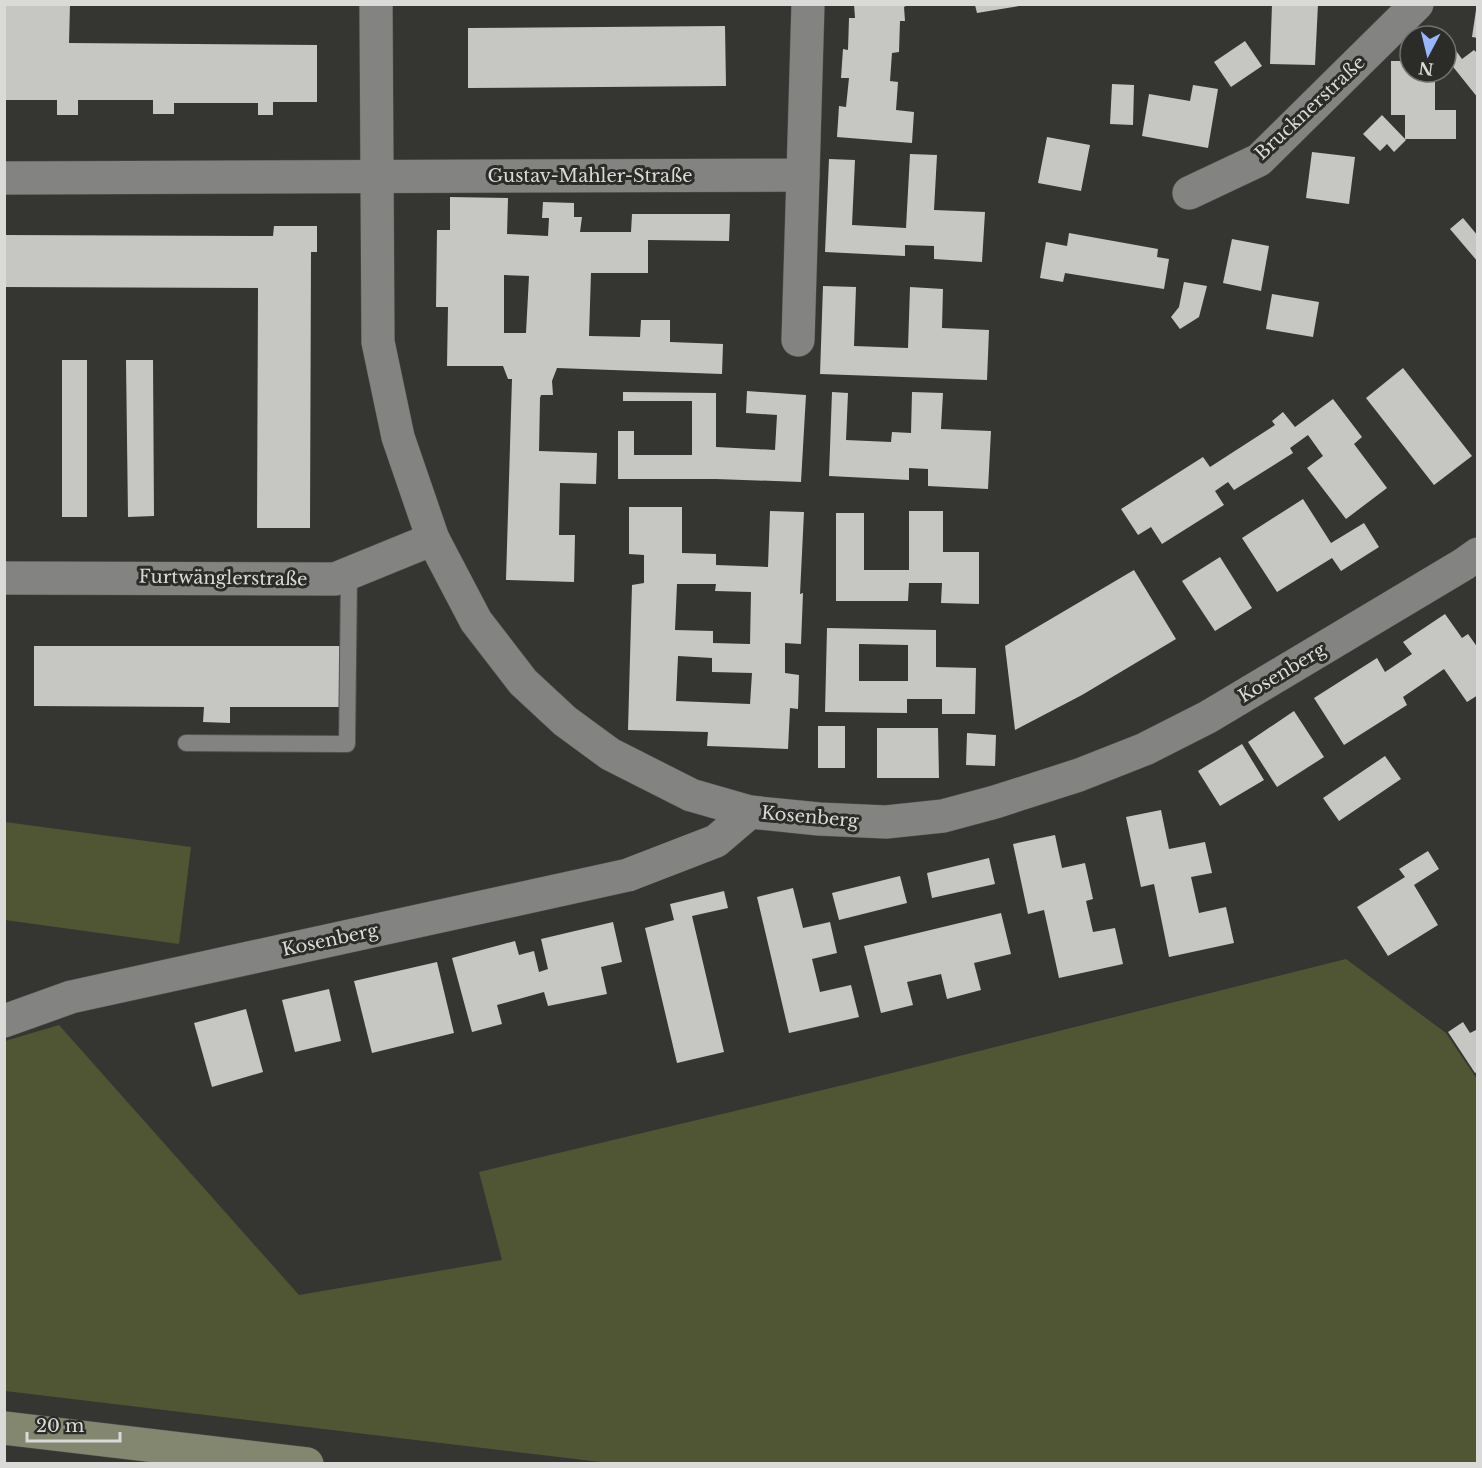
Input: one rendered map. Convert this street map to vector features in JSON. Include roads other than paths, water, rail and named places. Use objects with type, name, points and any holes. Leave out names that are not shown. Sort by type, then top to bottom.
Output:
[{"type":"main road","points":[[4,1428],[307,1464]]},
{"type":"street","points":[[376,4],[378,342],[398,437],[433,539],[480,627],[523,682],[565,721],[610,753],[691,795],[750,812]]},
{"type":"street","points":[[798,340],[808,4]]},
{"type":"street","name":"Brucknerstraße","points":[[1189,193],[1259,160],[1417,4]]},
{"type":"street","name":"Gustav-Mahler-Straße","points":[[378,176],[803,175]]},
{"type":"street","points":[[4,178],[378,176]]},
{"type":"street","name":"Furtwänglerstraße","points":[[4,578],[334,579],[433,539]]},
{"type":"street","name":"Kosenberg","points":[[4,1021],[71,997],[628,875],[716,841],[750,812],[819,819],[886,822],[943,816],[995,802],[1079,775],[1145,749],[1208,717],[1473,567]]},
{"type":"lane","points":[[186,743],[347,744],[349,573]]}]
